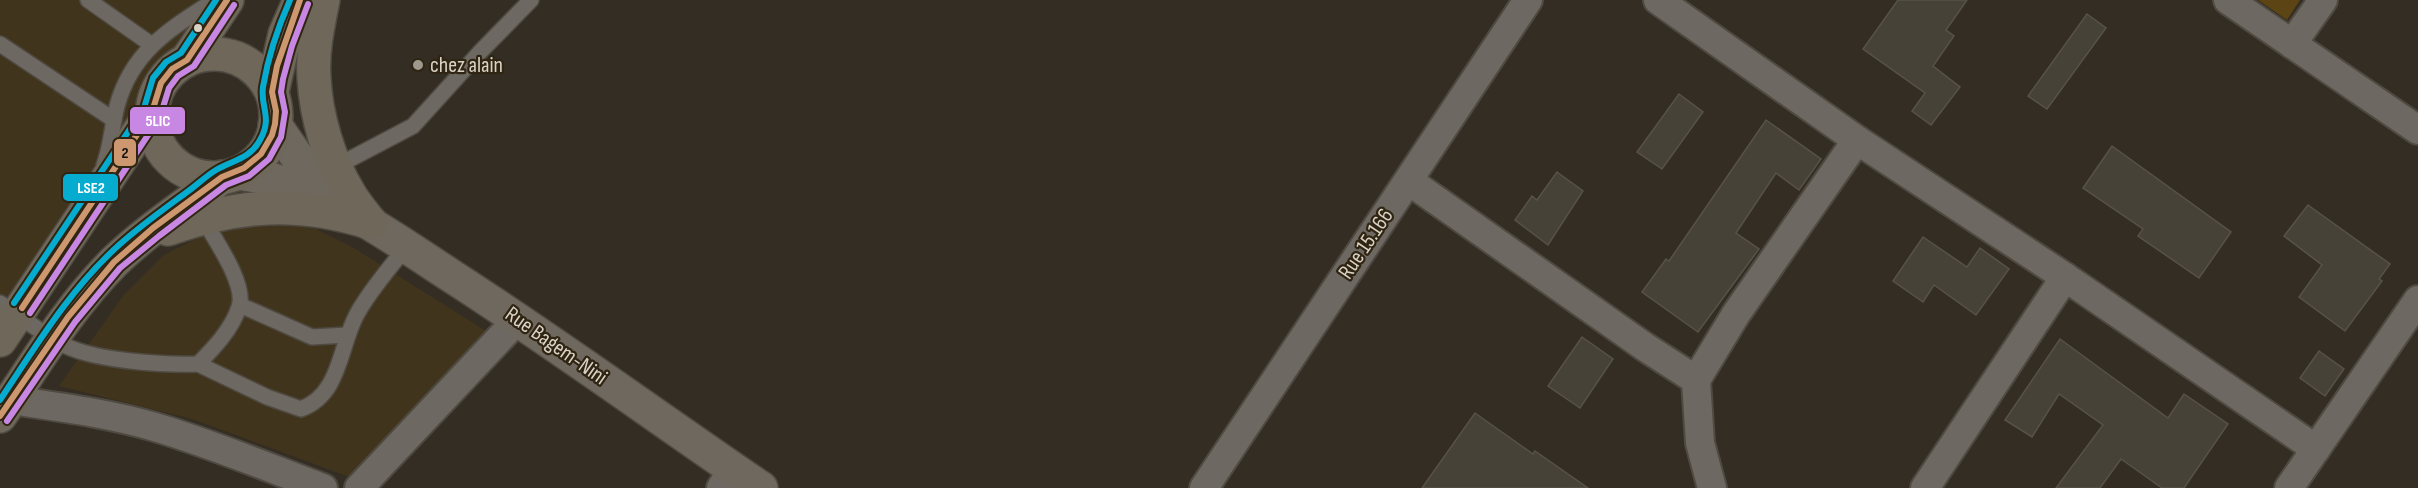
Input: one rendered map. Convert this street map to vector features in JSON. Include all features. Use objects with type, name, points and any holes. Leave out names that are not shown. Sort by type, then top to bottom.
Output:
[{"type":"highway","points":[[187,60],[227,0]]},
{"type":"highway","points":[[272,92],[285,34],[300,0]]},
{"type":"highway","points":[[323,0],[316,35],[314,78],[321,121],[335,167],[359,216]]},
{"type":"highway","points":[[5,408],[88,290],[114,262],[141,238],[230,175],[251,165],[271,140],[276,109],[272,92],[257,71],[236,57],[211,54],[187,60],[172,69],[161,83],[155,97],[152,112],[153,128],[158,143],[166,156],[191,174],[206,177],[230,175]]},
{"type":"highway","points":[[6,319],[93,200],[152,112]]},
{"type":"highway","points":[[141,238],[201,217],[261,207],[359,216]]},
{"type":"street","name":"Rue 15.166","points":[[1204,488],[1528,0]]},
{"type":"street","points":[[1658,0],[1857,140],[2316,448]]},
{"type":"street","points":[[2229,0],[2418,130]]},
{"type":"street","points":[[2292,44],[2323,0]]},
{"type":"street","points":[[275,125],[300,161],[359,216]]},
{"type":"street","points":[[1712,488],[1700,443],[1696,380],[1736,314],[1857,140]]},
{"type":"street","points":[[230,175],[281,181],[312,191],[359,216]]},
{"type":"street","points":[[1409,181],[1645,347],[1696,380]]},
{"type":"street","name":"Rue Bagem-Nini","points":[[359,216],[518,319],[727,478],[761,488]]},
{"type":"street","points":[[1925,488],[2065,278]]},
{"type":"street","points":[[2289,488],[2418,300]]},
{"type":"street","points":[[359,488],[518,319]]},
{"type":"street","points":[[5,408],[98,413],[154,427],[323,488]]},
{"type":"lane","points":[[88,0],[152,45]]},
{"type":"lane","points":[[93,200],[127,78],[143,54],[162,35],[215,0]]},
{"type":"lane","points":[[335,167],[413,126],[531,0]]},
{"type":"lane","points":[[0,44],[114,120]]},
{"type":"lane","points":[[198,364],[219,343],[240,305],[237,279],[201,217]]},
{"type":"lane","points":[[6,319],[69,347],[111,357],[166,365],[198,364],[267,397],[301,409],[313,404],[325,391],[337,372],[347,335],[358,312],[406,247]]},
{"type":"lane","points":[[240,305],[312,338],[347,335]]},
{"type":"shaded area","points":[[0,0],[228,0],[0,340]]},
{"type":"shaded area","points":[[2258,0],[2300,0],[2287,20]]},
{"type":"shaded area","points":[[278,222],[316,229],[354,248],[486,331],[352,478],[192,419],[59,386],[123,296],[164,255],[226,224]]},
{"type":"building","points":[[1898,0],[1967,0],[1946,30],[1954,36],[1933,66],[1960,87],[1931,125],[1912,111],[1925,93],[1863,49]]},
{"type":"building","points":[[2087,14],[2106,28],[2047,109],[2028,96]]},
{"type":"building","points":[[1679,94],[1703,112],[1662,169],[1637,152]]},
{"type":"building","points":[[1766,120],[1821,159],[1799,190],[1776,173],[1736,233],[1759,249],[1698,332],[1642,292],[1666,259],[1669,261]]},
{"type":"building","points":[[2112,146],[2231,232],[2199,278],[2138,236],[2143,229],[2083,188]]},
{"type":"building","points":[[1557,172],[1583,191],[1548,245],[1515,220],[1532,196],[1537,200]]},
{"type":"building","points":[[2308,205],[2390,264],[2379,279],[2382,281],[2345,331],[2299,297],[2322,265],[2284,236]]},
{"type":"building","points":[[1923,237],[1967,267],[1980,248],[2009,269],[1976,315],[1934,285],[1923,302],[1893,281]]},
{"type":"building","points":[[1582,337],[1613,359],[1580,408],[1548,386]]},
{"type":"building","points":[[2060,339],[2168,418],[2184,394],[2228,424],[2184,488],[2162,488],[2121,459],[2100,488],[2056,488],[2103,425],[2059,394],[2032,437],[2005,420]]},
{"type":"building","points":[[2319,351],[2344,369],[2325,396],[2300,378]]},
{"type":"building","points":[[1475,413],[1533,454],[1535,451],[1588,488],[1422,488]]},
{"type":"transit line","name":"LSE2","points":[[14,303],[144,108],[153,78],[166,62],[181,53],[216,0]]},
{"type":"transit line","name":"2","points":[[22,308],[152,112],[161,83],[172,69],[187,60],[227,0]]},
{"type":"transit line","name":"LSE2","points":[[0,400],[69,299],[101,262],[135,231],[209,175],[246,155],[256,146],[266,125],[263,87],[268,65],[290,0]]},
{"type":"transit line","name":"2","points":[[0,416],[68,317],[114,262],[153,228],[222,177],[244,168],[261,154],[272,135],[275,124],[276,111],[272,92],[277,66],[300,0]]},
{"type":"transit line","name":"5LIC","points":[[7,421],[75,322],[120,268],[226,185],[249,176],[269,159],[281,137],[285,112],[281,92],[283,79],[292,46],[308,4]]},
{"type":"transit line","name":"5LIC","points":[[30,313],[160,117],[169,88],[178,76],[194,66],[234,5]]},
{"type":"place","name":"chez alain","points":[[418,65]]}]
